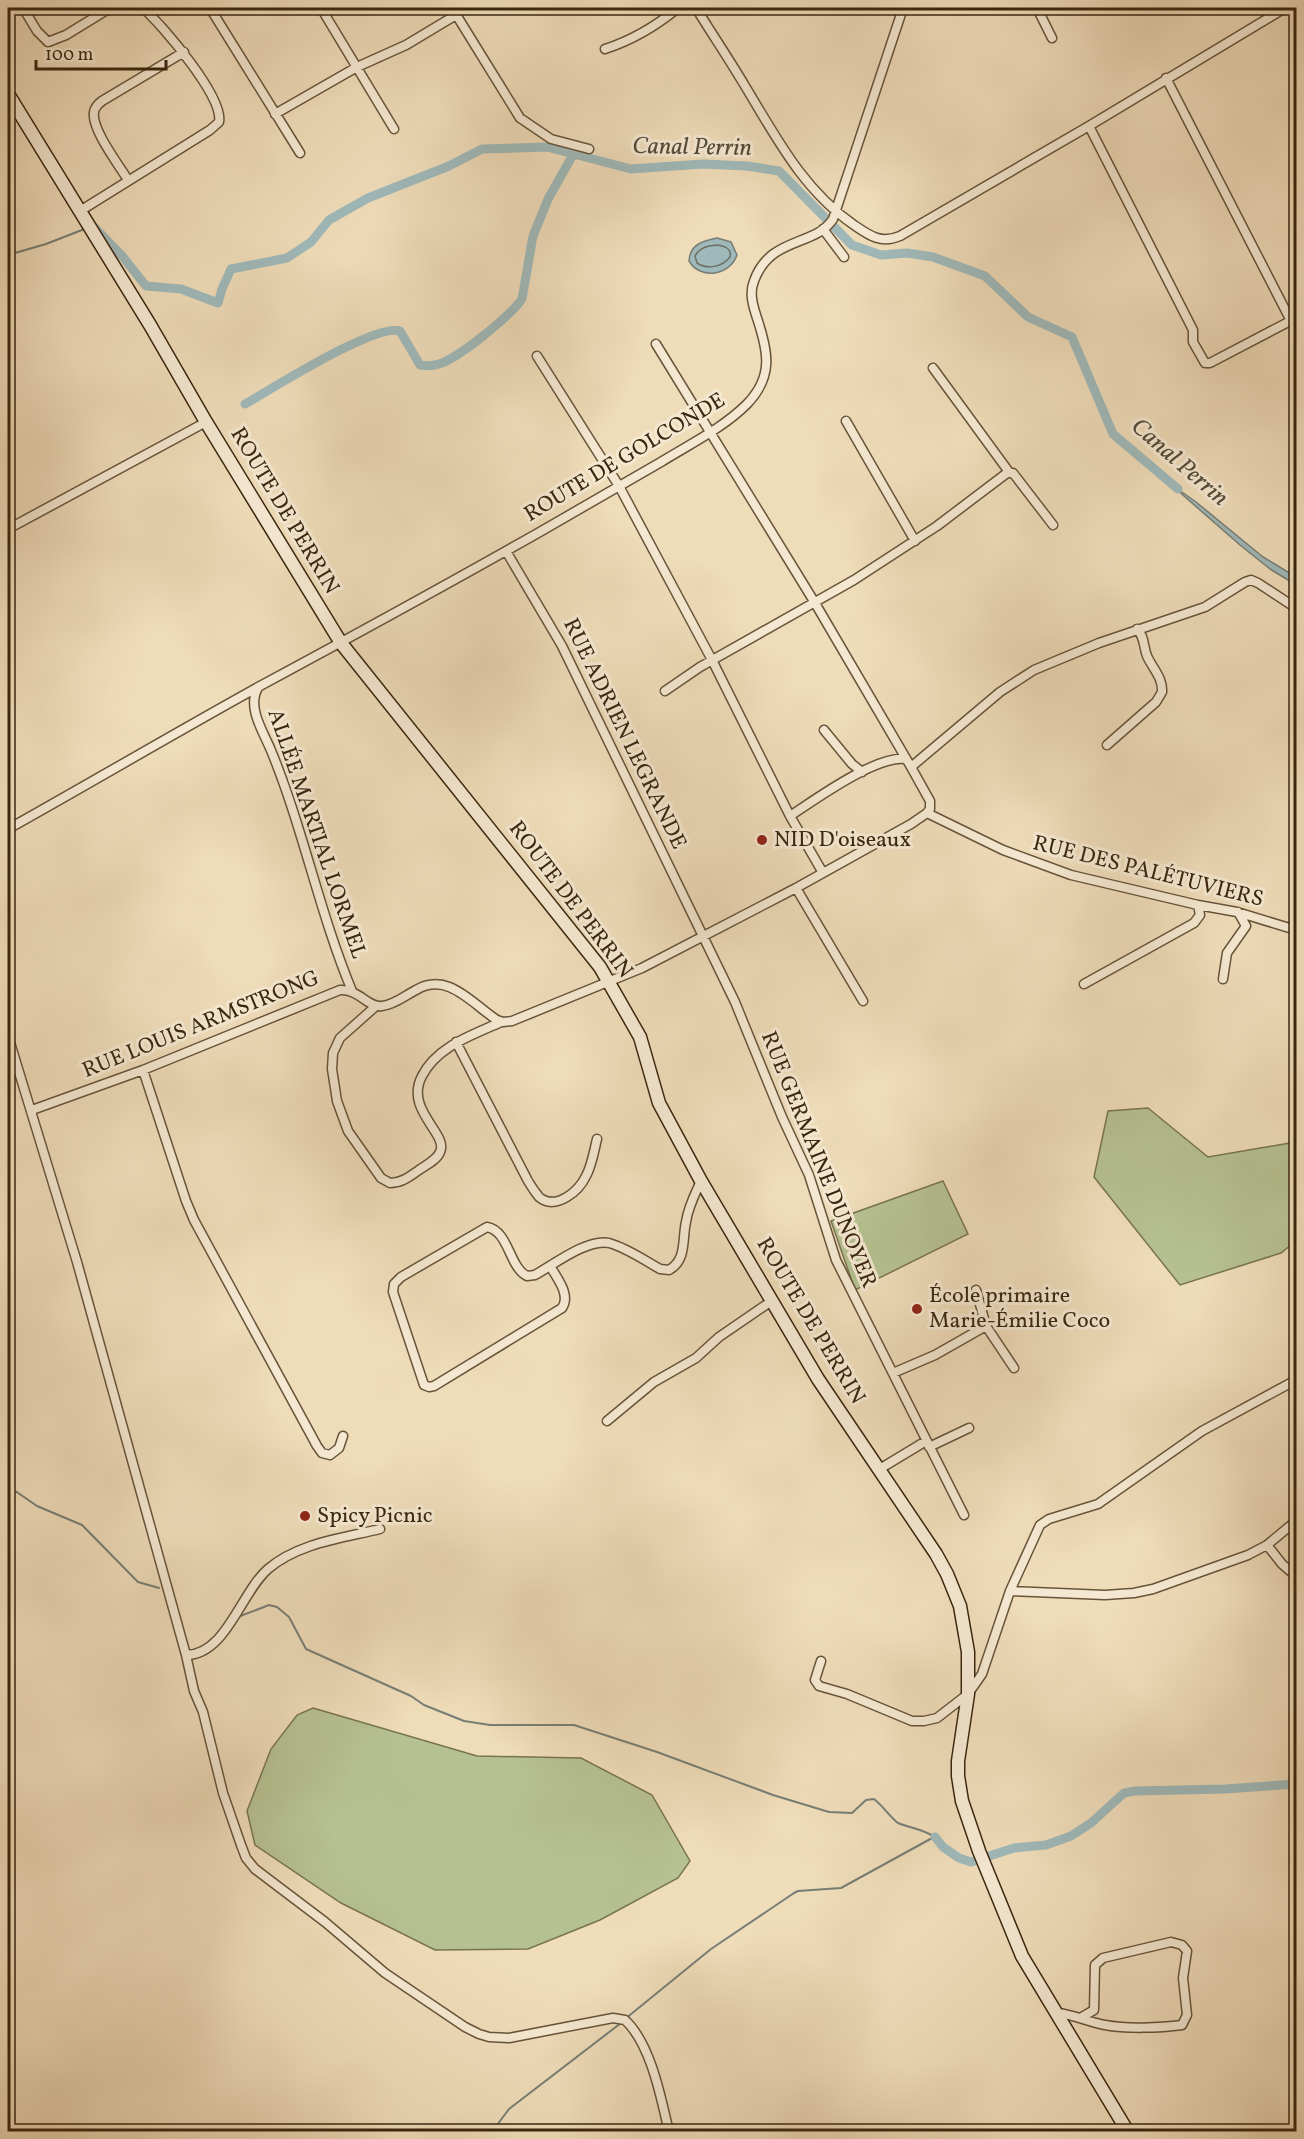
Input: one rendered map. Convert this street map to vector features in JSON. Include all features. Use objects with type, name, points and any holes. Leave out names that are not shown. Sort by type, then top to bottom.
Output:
[{"type":"main road","name":"ROUTE DE PERRIN","points":[[8,94],[341,643],[580,940],[608,981],[640,1037],[659,1103],[701,1181],[818,1379],[936,1554],[954,1590],[964,1620],[968,1652],[968,1694],[958,1776],[962,1801],[979,1851],[1022,1956],[1128,2132]]},
{"type":"street","points":[[23,8],[48,42],[66,35],[110,8]]},
{"type":"street","points":[[82,216],[128,180],[210,130],[219,122],[216,104],[184,52],[143,8]]},
{"type":"street","points":[[210,8],[300,153]]},
{"type":"street","points":[[321,8],[394,129]]},
{"type":"street","points":[[605,50],[644,33],[678,8]]},
{"type":"street","points":[[696,8],[792,164],[810,187],[836,213],[873,237],[884,240],[893,239],[1089,126],[1285,8]]},
{"type":"street","name":"ROUTE DE GOLCONDE","points":[[8,829],[258,687],[506,551],[710,433],[747,404],[763,380],[768,360],[752,297],[752,289],[758,272],[772,254],[823,229],[836,213],[903,8]]},
{"type":"street","points":[[1037,8],[1052,38]]},
{"type":"street","points":[[275,114],[357,67],[406,45],[454,11],[520,118],[551,139],[590,149]]},
{"type":"street","points":[[128,180],[97,129],[93,114],[102,101],[184,52]]},
{"type":"street","points":[[1089,126],[1194,332],[1192,342],[1205,363],[1210,363],[1294,320],[1166,78]]},
{"type":"street","points":[[823,229],[844,257]]},
{"type":"street","points":[[501,1022],[457,990],[443,984],[423,986],[388,1005],[376,1006],[340,1038],[333,1053],[332,1069],[336,1101],[348,1131],[381,1178],[388,1182],[400,1182],[440,1154],[441,1144],[423,1114],[417,1092],[422,1075],[428,1067],[456,1042],[501,1022],[512,1021],[642,968],[824,873],[911,824],[927,813],[930,808],[930,801],[815,603],[656,344]]},
{"type":"street","points":[[537,356],[619,486],[712,660],[790,816],[824,873]]},
{"type":"street","points":[[933,369],[1009,472],[1021,482],[1053,525]]},
{"type":"street","points":[[846,421],[915,541]]},
{"type":"street","points":[[8,529],[206,422]]},
{"type":"street","points":[[664,691],[712,660],[815,603],[915,541],[1009,472]]},
{"type":"street","name":"RUE ADRIEN LEGRANDE","points":[[506,551],[562,646],[703,937]]},
{"type":"street","points":[[908,763],[1014,682],[1062,658],[1137,629],[1205,607],[1249,580],[1261,584],[1296,608]]},
{"type":"street","points":[[1107,745],[1155,702],[1162,692],[1160,678],[1147,654],[1143,636],[1137,629]]},
{"type":"street","name":"ALLÉE MARTIAL LORMEL","points":[[258,687],[254,699],[256,716],[286,789],[339,958],[352,991]]},
{"type":"street","points":[[824,730],[852,764],[862,772]]},
{"type":"street","points":[[790,816],[862,772],[891,759],[908,763]]},
{"type":"street","name":"RUE DES PALÉTUVIERS","points":[[927,813],[983,841],[1039,865],[1071,875],[1237,912],[1296,930]]},
{"type":"street","points":[[796,888],[863,1001]]},
{"type":"street","points":[[1083,984],[1194,923],[1200,915],[1198,905]]},
{"type":"street","points":[[1223,979],[1227,953],[1246,926],[1237,912]]},
{"type":"street","name":"RUE GERMAINE DUNOYER","points":[[703,937],[735,1002],[782,1117],[809,1175],[836,1260],[964,1515]]},
{"type":"street","name":"RUE LOUIS ARMSTRONG","points":[[32,1110],[144,1070],[335,991],[352,991],[376,1006]]},
{"type":"street","points":[[8,1036],[80,1274],[194,1690],[203,1712],[223,1793],[246,1858],[255,1869],[325,1922],[385,1973],[479,2034],[509,2038],[625,2020],[639,2039],[651,2068],[669,2132]]},
{"type":"street","points":[[456,1042],[528,1181],[540,1197],[552,1201],[559,1200],[576,1190],[585,1177],[597,1139]]},
{"type":"street","points":[[144,1070],[194,1220],[243,1306],[317,1446],[322,1453],[330,1455],[339,1448],[343,1436]]},
{"type":"street","points":[[550,1266],[565,1295],[566,1302],[562,1308],[434,1386],[424,1385],[394,1296],[393,1287],[396,1282],[487,1227],[498,1233],[525,1275],[535,1275],[550,1266],[583,1248],[597,1243],[608,1243],[666,1270],[677,1264],[682,1256],[686,1221],[701,1181]]},
{"type":"street","points":[[976,1290],[986,1326],[1014,1368]]},
{"type":"street","points":[[607,1421],[654,1383],[696,1358],[719,1337],[772,1300]]},
{"type":"street","points":[[893,1373],[935,1355],[986,1326]]},
{"type":"street","points":[[821,1661],[815,1680],[819,1686],[847,1694],[912,1722],[936,1718],[968,1694],[982,1674],[1010,1591],[1042,1523],[1098,1504],[1202,1431],[1296,1380]]},
{"type":"street","points":[[878,1470],[927,1444],[969,1428]]},
{"type":"street","points":[[1010,1591],[1105,1595],[1134,1593],[1164,1585],[1248,1555],[1267,1545],[1296,1521]]},
{"type":"street","points":[[186,1655],[202,1653],[216,1642],[230,1624],[250,1589],[266,1571],[281,1559],[321,1543],[380,1529]]},
{"type":"street","points":[[1267,1545],[1282,1564],[1296,1576]]},
{"type":"street","points":[[1058,2013],[1115,2026],[1182,2025],[1187,2015],[1183,1978],[1187,1951],[1182,1945],[1171,1942],[1103,1958],[1095,1965],[1094,2010],[1082,2017]]},
{"type":"green space","points":[[1148,1108],[1208,1157],[1296,1142],[1296,1241],[1281,1253],[1180,1285],[1094,1177],[1108,1111]]},
{"type":"green space","points":[[943,1181],[968,1234],[855,1290],[831,1221]]},
{"type":"green space","points":[[313,1708],[477,1756],[581,1758],[652,1795],[690,1861],[678,1878],[600,1920],[528,1949],[435,1950],[341,1903],[255,1845],[247,1811],[271,1749],[297,1715]]},
{"type":"water","points":[[717,238],[731,242],[737,255],[733,262],[722,271],[707,273],[700,271],[689,261],[692,251],[702,242]]},
{"type":"water","points":[[1168,482],[1263,557],[1296,577],[1296,585],[1270,569],[1240,545]]},
{"type":"waterway","name":"Canal Perrin","points":[[92,225],[123,257],[146,286],[181,289],[218,303],[231,269],[287,258],[311,242],[329,220],[368,198],[449,166],[482,149],[547,147],[631,169],[703,164],[747,166],[779,171],[852,245],[881,255],[907,253],[933,257],[985,276],[1028,317],[1072,337],[1113,434],[1178,489]]},
{"type":"waterway","points":[[245,404],[323,359],[387,331],[400,331],[420,365],[430,366],[459,354],[484,336],[522,299],[533,236],[548,199],[574,153]]},
{"type":"waterway","name":"Canal Perrin","points":[[8,255],[46,244],[87,228]]},
{"type":"waterway","points":[[8,1486],[37,1506],[82,1525],[138,1582],[159,1588]]},
{"type":"waterway","points":[[238,1617],[269,1605],[277,1607],[289,1617],[306,1649],[411,1696],[424,1705],[464,1721],[490,1725],[574,1725],[657,1752],[773,1795],[829,1812],[852,1813],[866,1800],[874,1799],[898,1823],[935,1837]]},
{"type":"waterway","points":[[935,1837],[943,1847],[959,1858],[971,1862],[1014,1848],[1046,1845],[1071,1836],[1091,1823],[1124,1793],[1296,1784]]},
{"type":"waterway","points":[[625,2019],[711,1949],[794,1893],[841,1888],[934,1837]]},
{"type":"waterway","points":[[495,2132],[497,2125],[509,2109],[621,2023]]},
{"type":"place","name":"NID D'oiseaux","points":[[762,840]]},
{"type":"place","name":"École primaire Marie-Émilie Coco","points":[[917,1309]]},
{"type":"place","name":"Spicy Picnic","points":[[305,1516]]}]
